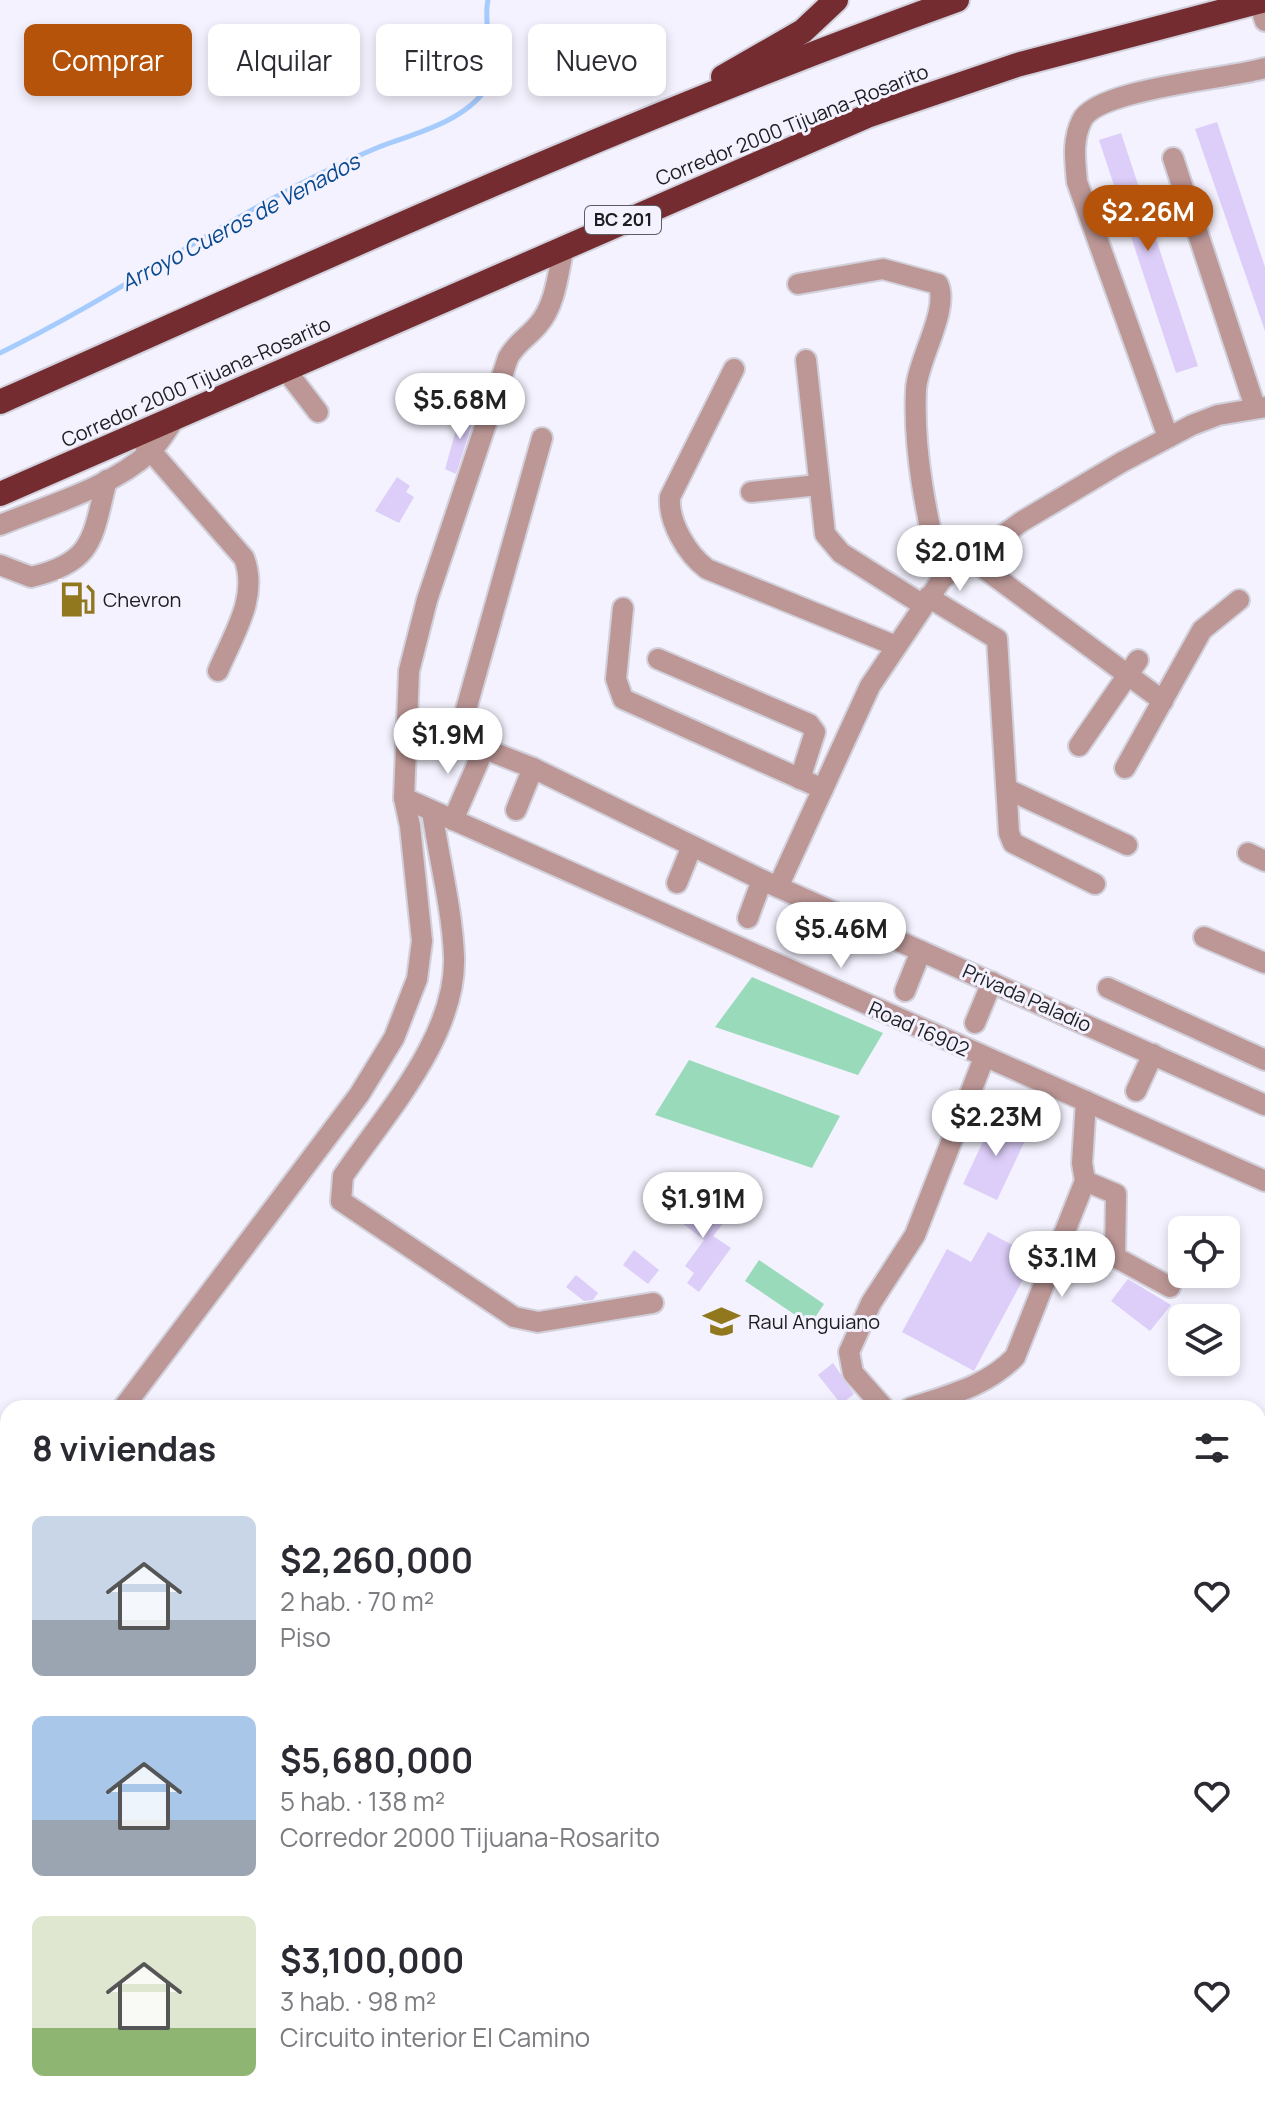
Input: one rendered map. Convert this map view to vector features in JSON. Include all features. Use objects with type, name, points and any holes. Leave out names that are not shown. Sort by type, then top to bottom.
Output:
[{"type":"highway","points":[[631,129],[803,31],[836,0]]},
{"type":"highway","points":[[0,402],[631,129],[846,40],[957,0]]},
{"type":"highway","name":"Corredor 2000 Tijuana-Rosarito","points":[[0,494],[144,442],[176,417],[867,116],[1017,65],[1263,8]]},
{"type":"street","points":[[1168,437],[1077,182],[1074,145],[1083,118],[1098,104],[1124,95],[1265,68]]},
{"type":"street","points":[[748,918],[823,789],[870,686],[942,579],[1071,491],[1168,437],[1218,415],[1260,407],[1173,158]]},
{"type":"street","points":[[129,1400],[338,1127],[394,1038],[417,979],[422,941],[410,826],[404,798],[409,671],[427,600],[508,358],[517,342],[538,326],[549,308],[564,246]]},
{"type":"street","points":[[798,284],[883,269],[932,280],[942,292],[916,390],[927,514],[942,579]]},
{"type":"street","points":[[806,360],[818,485],[825,534],[830,544],[925,601],[997,639],[1009,833],[1013,843],[1095,884]]},
{"type":"street","points":[[285,369],[318,412]]},
{"type":"street","points":[[734,369],[670,497],[669,510],[689,551],[707,569],[896,646]]},
{"type":"street","points":[[453,820],[484,749],[467,742],[462,734],[462,724],[542,438]]},
{"type":"street","points":[[0,525],[107,480],[144,442],[244,558],[251,577],[250,594],[218,671]]},
{"type":"street","points":[[0,565],[31,577],[79,557],[91,540],[107,480]]},
{"type":"street","points":[[751,492],[818,485]]},
{"type":"street","points":[[970,558],[1133,668],[1163,701]]},
{"type":"street","points":[[1125,768],[1202,630],[1239,600]]},
{"type":"street","points":[[623,608],[616,679],[623,699],[823,789]]},
{"type":"street","points":[[658,659],[809,724],[815,732],[815,741],[800,779]]},
{"type":"street","points":[[1079,746],[1133,668]]},
{"type":"street","name":"Privada Paladio","points":[[484,749],[533,768],[770,884],[1265,1105]]},
{"type":"street","points":[[516,810],[533,768]]},
{"type":"street","points":[[1007,789],[1127,845]]},
{"type":"street","name":"Road 16902","points":[[404,798],[984,1058],[1264,1178]]},
{"type":"street","points":[[432,811],[454,955],[448,1009],[433,1044],[343,1176],[341,1201],[514,1317],[538,1322],[653,1303]]},
{"type":"street","points":[[677,883],[692,846]]},
{"type":"street","points":[[1204,937],[1265,963]]},
{"type":"street","points":[[905,991],[921,951]]},
{"type":"street","points":[[975,1023],[992,982]]},
{"type":"street","points":[[1108,988],[1265,1060]]},
{"type":"street","points":[[1136,1091],[1153,1054]]},
{"type":"street","points":[[877,1400],[853,1373],[849,1352],[871,1303],[915,1235],[984,1058]]},
{"type":"street","points":[[934,1400],[982,1384],[1015,1357],[1085,1181],[1082,1163],[1086,1101]]},
{"type":"street","points":[[1085,1181],[1116,1194],[1115,1257]]},
{"type":"street","points":[[1062,1238],[1115,1257],[1168,1286]]},
{"type":"green space","points":[[752,977],[883,1033],[858,1075],[715,1027]]},
{"type":"green space","points":[[689,1060],[840,1116],[812,1168],[655,1115]]},
{"type":"green space","points":[[759,1260],[824,1304],[810,1325],[745,1281]]},
{"type":"building","points":[[1217,122],[1265,267],[1265,331],[1195,129]]},
{"type":"building","points":[[1121,133],[1198,366],[1176,373],[1099,140]]},
{"type":"building","points":[[462,409],[475,415],[456,474],[445,469]]},
{"type":"building","points":[[397,477],[410,486],[406,492],[414,497],[399,523],[375,511]]},
{"type":"building","points":[[995,1116],[1029,1132],[997,1200],[963,1184]]},
{"type":"building","points":[[690,1194],[725,1221],[713,1236],[731,1248],[699,1292],[687,1283],[694,1273],[685,1266],[704,1240],[673,1216]]},
{"type":"building","points":[[988,1232],[1035,1257],[974,1371],[902,1332],[947,1249],[971,1262]]},
{"type":"building","points":[[634,1250],[659,1270],[648,1284],[623,1265]]},
{"type":"building","points":[[576,1275],[598,1293],[593,1300],[584,1301],[566,1287]]},
{"type":"building","points":[[1128,1279],[1169,1304],[1150,1331],[1111,1301]]},
{"type":"building","points":[[833,1363],[854,1394],[846,1400],[838,1400],[818,1375]]},
{"type":"waterway","name":"Arroyo Cueros de Venados","points":[[0,353],[282,194],[330,169],[436,126],[464,111],[476,101],[489,81],[488,0]]},
{"type":"place","name":"Chevron","points":[[77,600]]},
{"type":"place","name":"Raul Anguiano","points":[[722,1322]]}]
